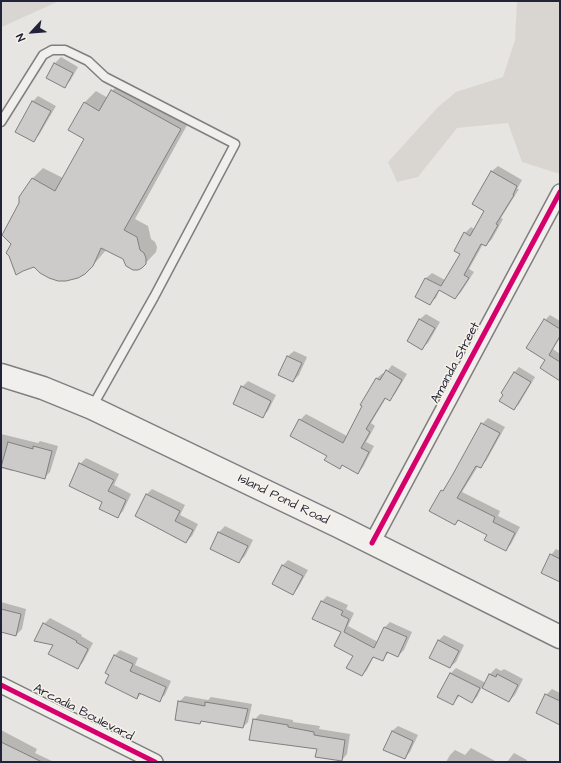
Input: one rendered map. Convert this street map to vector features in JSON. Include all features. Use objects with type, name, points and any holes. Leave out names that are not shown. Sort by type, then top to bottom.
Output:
[{"type":"main road","name":"Island Pond Road","points":[[1,375],[43,388],[92,408],[372,543],[560,637]]},
{"type":"street","name":"Amanda Street","points":[[372,543],[560,194]]},
{"type":"street","name":"Arcadia Boulevard","points":[[1,685],[155,762]]},
{"type":"lane","points":[[1,122],[43,55],[52,50],[65,50],[88,61],[105,77],[235,144],[154,297],[92,408]]},
{"type":"shaded area","points":[[1,1],[59,1],[1,27]]},
{"type":"shaded area","points":[[517,1],[560,1],[560,174],[522,162],[508,123],[457,128],[418,177],[397,182],[388,162],[438,107],[456,92],[503,77],[515,40]]},
{"type":"building","points":[[54,63],[73,73],[65,88],[46,78]]},
{"type":"building","points":[[111,90],[181,129],[124,230],[137,237],[140,250],[144,253],[146,258],[146,264],[138,270],[133,270],[126,266],[123,259],[101,248],[93,266],[85,274],[78,278],[58,281],[40,273],[34,267],[16,275],[9,256],[6,253],[11,244],[2,235],[19,203],[19,197],[32,178],[55,191],[84,139],[68,130],[84,102],[99,111]]},
{"type":"building","points":[[32,101],[51,111],[34,142],[15,132]]},
{"type":"building","points":[[491,171],[517,186],[514,195],[496,224],[498,225],[486,246],[481,244],[464,275],[469,278],[455,299],[439,290],[430,305],[415,297],[425,278],[441,286],[460,254],[454,251],[464,232],[470,236],[484,211],[472,204]]},
{"type":"building","points":[[419,319],[435,328],[422,350],[407,341]]},
{"type":"building","points":[[544,319],[560,329],[560,336],[549,355],[560,362],[560,381],[540,368],[545,360],[526,348]]},
{"type":"building","points":[[287,356],[302,363],[293,382],[278,375]]},
{"type":"building","points":[[386,370],[402,380],[390,401],[385,398],[366,429],[370,432],[361,448],[369,452],[358,474],[342,465],[340,469],[324,460],[327,456],[290,436],[299,419],[343,443],[362,406],[360,405],[376,378],[380,380]]},
{"type":"building","points":[[514,372],[531,382],[514,410],[499,401],[503,395],[501,393]]},
{"type":"building","points":[[241,386],[271,401],[263,418],[233,404]]},
{"type":"building","points":[[481,423],[500,433],[481,468],[476,466],[457,498],[495,517],[493,522],[515,533],[506,551],[484,540],[487,535],[458,520],[455,525],[429,511],[441,490],[443,491]]},
{"type":"building","points":[[8,442],[33,449],[33,446],[52,451],[45,479],[1,467]]},
{"type":"building","points":[[79,463],[114,480],[108,491],[126,500],[118,518],[99,509],[102,502],[69,486]]},
{"type":"building","points":[[146,494],[180,511],[175,521],[193,530],[186,543],[135,516]]},
{"type":"building","points":[[218,532],[248,546],[239,563],[210,549]]},
{"type":"building","points":[[550,554],[560,559],[560,582],[541,573]]},
{"type":"building","points":[[282,565],[303,576],[293,595],[272,584]]},
{"type":"building","points":[[321,601],[343,611],[341,615],[349,619],[344,632],[374,648],[384,627],[407,637],[398,657],[387,652],[383,661],[373,657],[362,676],[346,668],[353,656],[334,646],[341,632],[312,619]]},
{"type":"building","points":[[1,609],[21,614],[16,636],[1,632]]},
{"type":"building","points":[[43,623],[77,641],[76,642],[88,649],[78,669],[48,654],[53,645],[34,641]]},
{"type":"building","points":[[438,640],[459,651],[450,668],[429,658]]},
{"type":"building","points":[[114,655],[133,664],[130,671],[166,687],[160,702],[139,693],[137,699],[105,683],[109,675],[105,673]]},
{"type":"building","points":[[450,673],[480,688],[472,703],[458,695],[453,705],[437,697]]},
{"type":"building","points":[[489,674],[496,677],[497,674],[518,685],[509,702],[482,688]]},
{"type":"building","points":[[545,694],[560,701],[560,725],[536,713]]},
{"type":"building","points":[[178,701],[205,706],[205,702],[248,709],[243,728],[201,721],[200,724],[175,720]]},
{"type":"building","points":[[253,719],[288,725],[288,727],[314,732],[314,735],[345,740],[342,761],[315,757],[317,749],[249,740]]},
{"type":"building","points":[[392,731],[413,741],[405,759],[383,750]]},
{"type":"building","points":[[1,742],[42,762],[1,762]]},
{"type":"cycle path","points":[[372,543],[560,192]]},
{"type":"cycle path","points":[[1,685],[155,762]]}]
